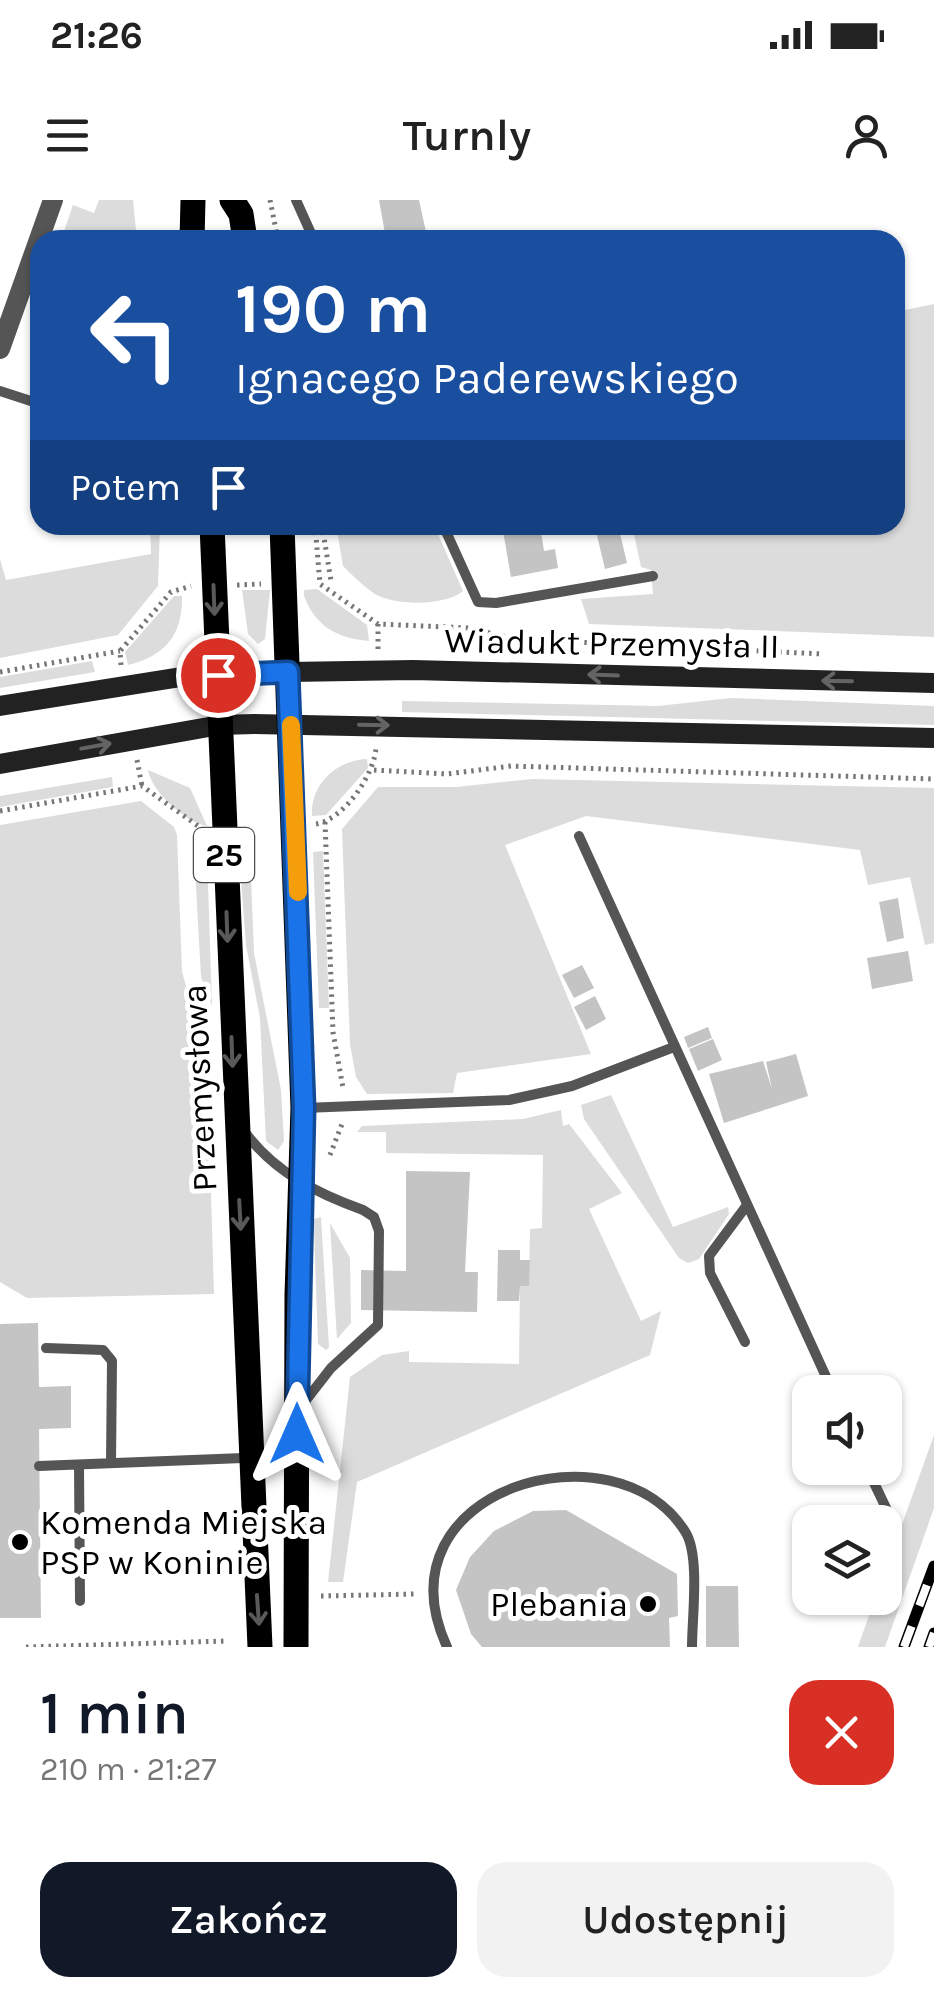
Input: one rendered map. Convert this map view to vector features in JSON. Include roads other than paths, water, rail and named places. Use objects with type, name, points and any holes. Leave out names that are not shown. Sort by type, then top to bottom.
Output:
[{"type":"main road","points":[[192,230],[193,200]]},
{"type":"main road","points":[[232,200],[241,214],[244,230]]},
{"type":"main road","name":"Przemysłowa","points":[[212,535],[234,1118],[260,1647]]},
{"type":"main road","name":"25","points":[[283,535],[309,1186],[297,1414],[296,1647]]},
{"type":"main road","name":"Wiadukt Przemysła II","points":[[0,706],[124,684],[288,672],[413,670],[934,683]]},
{"type":"main road","points":[[0,764],[220,725],[934,738]]},
{"type":"street","points":[[44,230],[53,200]]},
{"type":"street","points":[[0,349],[7,306],[30,263]]},
{"type":"lane","points":[[296,200],[310,230]]},
{"type":"lane","points":[[0,391],[30,401]]},
{"type":"lane","points":[[448,535],[478,602],[496,604],[653,576]]},
{"type":"lane","points":[[579,836],[825,1375]]},
{"type":"lane","points":[[304,1108],[509,1100],[572,1086],[674,1047]]},
{"type":"lane","points":[[234,1118],[268,1161],[374,1217],[379,1231],[378,1325],[330,1368],[297,1414]]},
{"type":"lane","points":[[745,1342],[710,1273],[709,1256],[746,1204]]},
{"type":"lane","points":[[46,1348],[103,1350],[112,1361],[110,1463]]},
{"type":"lane","points":[[39,1466],[297,1456]]},
{"type":"lane","points":[[78,1464],[80,1601]]},
{"type":"lane","points":[[439,1647],[433,1594],[439,1548],[477,1503],[532,1481],[590,1478],[640,1492],[669,1513],[686,1534],[692,1550],[692,1647]]},
{"type":"lane","points":[[436,1623],[446,1647]]},
{"type":"railway","points":[[904,1647],[934,1566]]},
{"type":"railway","points":[[929,1647],[934,1633]]},
{"type":"place","name":"Komenda Miejska PSP w Koninie","points":[[20,1542]]},
{"type":"place","name":"Plebania","points":[[648,1604]]}]
